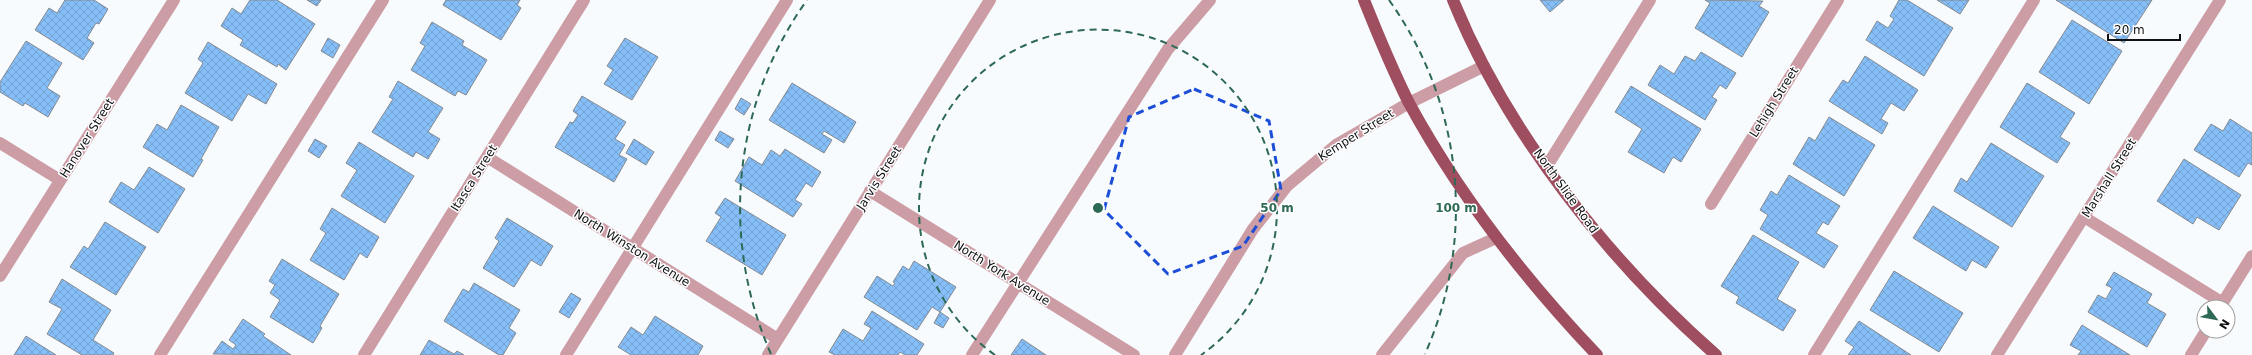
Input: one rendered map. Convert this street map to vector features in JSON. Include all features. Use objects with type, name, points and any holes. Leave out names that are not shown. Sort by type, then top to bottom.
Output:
[{"type":"main road","points":[[1364,0],[1383,47],[1409,102],[1444,163],[1496,238],[1552,309],[1597,355]]},
{"type":"main road","name":"North Slide Road","points":[[1453,0],[1484,66],[1521,127],[1547,166],[1601,238],[1646,289],[1716,355]]},
{"type":"street","name":"Hanover Street","points":[[0,276],[174,0]]},
{"type":"street","points":[[160,355],[383,0]]},
{"type":"street","name":"Itasca Street","points":[[364,355],[584,0]]},
{"type":"street","points":[[566,355],[788,0]]},
{"type":"street","name":"Jarvis Street","points":[[768,355],[990,0]]},
{"type":"street","points":[[972,355],[1017,282],[1168,49],[1210,0]]},
{"type":"street","points":[[1547,166],[1650,0]]},
{"type":"street","name":"Lehigh Street","points":[[1711,204],[1838,0]]},
{"type":"street","points":[[1814,355],[2034,0]]},
{"type":"street","name":"Marshall Street","points":[[1997,355],[2220,0]]},
{"type":"street","name":"Kemper Street","points":[[1175,355],[1253,229],[1287,186],[1336,145],[1409,102],[1484,66]]},
{"type":"street","points":[[0,143],[60,180]]},
{"type":"street","name":"North Winston Avenue","points":[[487,157],[778,339]]},
{"type":"street","name":"North York Avenue","points":[[870,191],[1134,355]]},
{"type":"street","points":[[2084,217],[2213,299]]},
{"type":"street","points":[[1382,355],[1463,253],[1496,238]]},
{"type":"street","points":[[2226,299],[2252,256]]},
{"type":"street","points":[[2191,355],[2201,339]]},
{"type":"highlighted area","points":[[1194,89],[1269,121],[1281,190],[1243,246],[1168,274],[1104,210],[1129,117]]},
{"type":"building","points":[[65,0],[94,0],[108,9],[99,24],[96,23],[87,38],[94,43],[83,60],[35,30],[49,8],[57,13]]},
{"type":"building","points":[[250,0],[277,0],[315,24],[286,70],[278,64],[277,67],[240,45],[243,40],[221,26],[232,8],[241,14]]},
{"type":"building","points":[[307,0],[321,0],[317,6]]},
{"type":"building","points":[[446,0],[520,0],[517,5],[521,8],[501,40],[443,5]]},
{"type":"building","points":[[1540,0],[1564,0],[1550,12]]},
{"type":"building","points":[[1705,0],[1763,1],[1759,6],[1769,12],[1742,57],[1695,28],[1710,3]]},
{"type":"building","points":[[1899,0],[1907,0],[1953,28],[1924,76],[1866,40],[1877,21],[1888,28],[1894,19],[1890,16]]},
{"type":"building","points":[[1937,0],[1969,0],[1960,14]]},
{"type":"building","points":[[2056,0],[2152,0],[2124,43]]},
{"type":"building","points":[[2072,20],[2122,51],[2089,104],[2039,72]]},
{"type":"building","points":[[432,22],[464,41],[462,45],[487,60],[466,95],[458,91],[455,96],[411,70],[425,46],[420,43]]},
{"type":"building","points":[[328,38],[340,45],[333,58],[321,51]]},
{"type":"building","points":[[625,38],[658,57],[632,100],[604,84],[613,70],[607,66]]},
{"type":"building","points":[[26,41],[62,63],[47,88],[60,96],[48,117],[25,103],[23,106],[0,92],[0,82]]},
{"type":"building","points":[[208,42],[277,84],[266,104],[248,94],[232,121],[185,93],[203,63],[198,59]]},
{"type":"building","points":[[1701,52],[1736,73],[1726,89],[1720,85],[1712,97],[1717,100],[1705,120],[1648,85],[1660,65],[1674,74],[1685,56],[1695,61]]},
{"type":"building","points":[[1865,56],[1918,90],[1904,111],[1891,103],[1881,119],[1888,123],[1882,134],[1829,101],[1843,80],[1848,83]]},
{"type":"building","points":[[398,81],[443,108],[428,132],[440,139],[428,159],[416,152],[413,157],[372,132],[393,99],[389,97]]},
{"type":"building","points":[[792,83],[856,122],[844,143],[824,131],[822,134],[832,140],[824,153],[769,120]]},
{"type":"building","points":[[2027,83],[2075,113],[2060,137],[2070,143],[2057,163],[2000,127]]},
{"type":"building","points":[[1631,86],[1701,129],[1681,162],[1673,157],[1664,173],[1628,152],[1642,129],[1615,112]]},
{"type":"building","points":[[582,96],[626,122],[615,139],[625,145],[619,155],[627,159],[614,182],[555,147],[570,122],[573,123],[578,115],[573,111]]},
{"type":"building","points":[[741,98],[751,104],[744,115],[735,109]]},
{"type":"building","points":[[181,105],[219,127],[201,159],[203,160],[193,177],[143,147],[157,124],[167,130]]},
{"type":"building","points":[[1829,117],[1875,145],[1844,196],[1793,164],[1809,137],[1815,141]]},
{"type":"building","points":[[2230,119],[2252,133],[2252,165],[2248,163],[2239,177],[2194,150],[2211,124],[2223,131]]},
{"type":"building","points":[[720,131],[734,139],[728,148],[715,140]]},
{"type":"building","points":[[315,139],[327,146],[319,158],[308,151]]},
{"type":"building","points":[[634,139],[654,152],[646,165],[626,153]]},
{"type":"building","points":[[359,142],[414,176],[385,223],[341,196],[357,170],[346,163]]},
{"type":"building","points":[[1991,143],[2044,176],[2012,227],[1954,191],[1961,178],[1967,182]]},
{"type":"building","points":[[785,149],[821,172],[812,187],[806,183],[795,200],[802,204],[793,217],[735,181],[749,157],[762,165],[771,150],[780,156]]},
{"type":"building","points":[[2184,159],[2241,195],[2219,230],[2197,217],[2193,224],[2157,201]]},
{"type":"building","points":[[149,167],[185,189],[158,233],[109,202],[121,182],[134,190]]},
{"type":"building","points":[[1789,175],[1840,206],[1828,225],[1823,222],[1816,233],[1838,246],[1824,268],[1760,229],[1768,215],[1760,210],[1771,191],[1777,195]]},
{"type":"building","points":[[725,198],[786,235],[762,275],[706,241],[721,217],[715,213]]},
{"type":"building","points":[[1933,206],[1999,247],[1986,268],[1972,260],[1966,271],[1913,238]]},
{"type":"building","points":[[332,208],[379,237],[367,258],[360,253],[344,280],[310,260],[326,233],[320,229]]},
{"type":"building","points":[[507,218],[553,246],[541,266],[531,260],[514,287],[483,268],[499,241],[495,238]]},
{"type":"building","points":[[105,222],[146,247],[116,295],[70,267],[84,246],[88,249]]},
{"type":"building","points":[[1753,235],[1799,262],[1777,299],[1796,310],[1783,331],[1736,303],[1739,297],[1721,286]]},
{"type":"building","points":[[282,259],[339,294],[320,326],[322,328],[313,343],[270,317],[280,300],[270,293],[275,285],[269,281]]},
{"type":"building","points":[[914,261],[956,287],[940,312],[932,307],[917,330],[864,297],[877,276],[893,286],[895,283],[893,282],[903,266],[909,270]]},
{"type":"building","points":[[1894,271],[1963,313],[1939,352],[1870,310]]},
{"type":"building","points":[[2114,272],[2152,294],[2147,303],[2166,314],[2147,347],[2088,312],[2098,295],[2106,299],[2112,288],[2106,285]]},
{"type":"building","points":[[62,279],[111,310],[93,340],[114,353],[113,355],[82,355],[47,334],[62,309],[49,302]]},
{"type":"building","points":[[474,283],[520,310],[509,328],[516,333],[503,355],[499,355],[444,321],[463,289],[469,292]]},
{"type":"building","points":[[571,293],[581,299],[569,318],[559,312]]},
{"type":"building","points":[[872,311],[924,344],[917,355],[905,355],[900,352],[898,355],[835,355],[829,352],[843,329],[863,341],[871,328],[864,324]]},
{"type":"building","points":[[940,312],[949,318],[943,328],[934,323]]},
{"type":"building","points":[[655,316],[703,346],[698,355],[631,355],[618,347],[631,327],[643,335]]},
{"type":"building","points":[[243,319],[265,334],[263,336],[291,355],[213,354],[222,341],[233,349],[236,345],[229,340]]},
{"type":"building","points":[[1859,321],[1911,355],[1848,355],[1854,347],[1845,341]]},
{"type":"building","points":[[2082,325],[2130,355],[2078,355],[2081,351],[2070,345]]},
{"type":"building","points":[[26,336],[56,355],[14,355]]},
{"type":"building","points":[[1022,339],[1046,355],[1011,355]]},
{"type":"building","points":[[429,340],[454,354],[457,351],[464,355],[420,355]]}]
